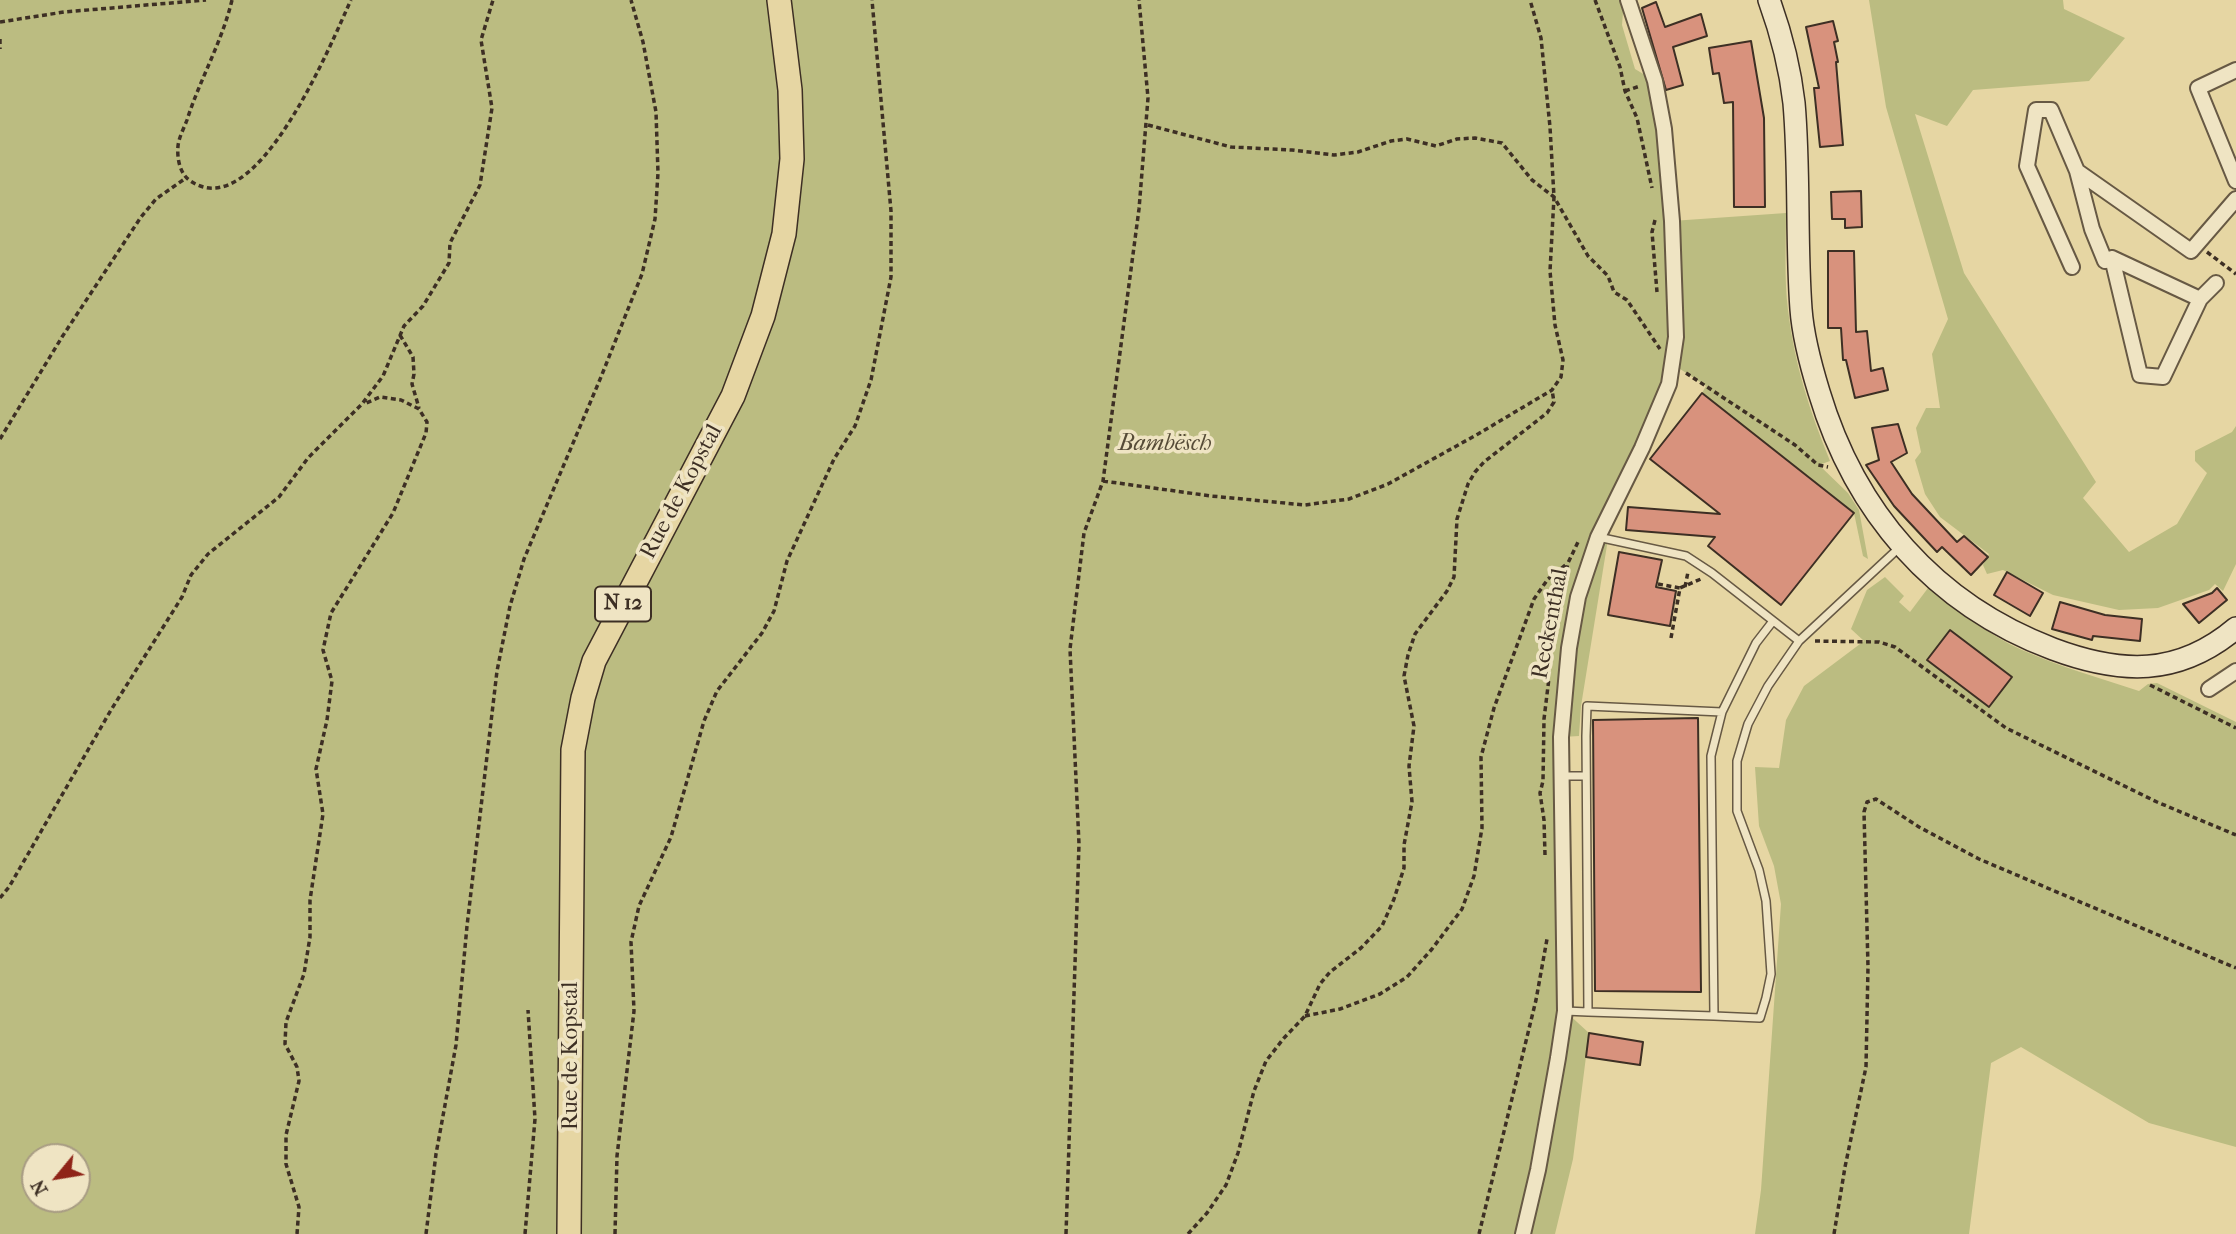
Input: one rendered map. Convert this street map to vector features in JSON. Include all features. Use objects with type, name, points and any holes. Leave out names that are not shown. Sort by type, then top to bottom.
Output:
[{"type":"main road","name":"Rue de Kopstal","points":[[569,1234],[573,750],[583,698],[594,661],[733,396],[763,316],[784,234],[792,159],[790,90],[779,0]]},
{"type":"main road","points":[[1769,0],[1782,35],[1794,102],[1801,312],[1812,370],[1829,425],[1850,472],[1872,508],[1901,546],[1939,582],[1977,610],[2024,638],[2074,656],[2127,668],[2165,665],[2197,654],[2236,628]]},
{"type":"street","name":"Reckenthal","points":[[1523,1234],[1538,1170],[1565,1011],[1561,737],[1569,648],[1578,597],[1598,537],[1642,448],[1669,384],[1676,337],[1672,221],[1664,129],[1655,81],[1628,0]]},
{"type":"street","points":[[2236,70],[2198,88],[2236,181]]},
{"type":"street","points":[[2072,267],[2026,166],[2036,110],[2051,110],[2077,171],[2092,229],[2109,260],[2140,375],[2163,377],[2200,299],[2216,283]]},
{"type":"street","points":[[2077,171],[2193,248],[2236,200]]},
{"type":"street","points":[[2109,260],[2200,299]]},
{"type":"street","points":[[2209,689],[2236,671]]},
{"type":"lane","points":[[1598,537],[1686,556],[1799,641]]},
{"type":"lane","points":[[1565,1011],[1759,1017],[1771,975],[1766,901],[1759,870],[1737,810],[1737,761],[1748,724],[1768,686],[1799,641],[1901,546]]},
{"type":"lane","points":[[1714,1016],[1711,756],[1722,712],[1756,643],[1773,621]]},
{"type":"lane","points":[[1588,1012],[1587,706],[1722,712]]},
{"type":"lane","points":[[1562,776],[1586,776]]},
{"type":"path","points":[[0,22],[76,10],[206,0]]},
{"type":"path","points":[[232,0],[226,23],[193,100],[178,145],[179,165],[186,178],[200,186],[219,188],[237,181],[258,166],[282,133],[318,69],[351,0]]},
{"type":"path","points":[[0,898],[9,887],[111,710],[182,597],[191,575],[208,554],[279,497],[309,458],[362,404],[383,376],[404,326],[423,306],[449,263],[450,243],[480,185],[492,108],[481,40],[493,0]]},
{"type":"path","points":[[426,1234],[436,1154],[456,1045],[497,671],[510,606],[524,559],[642,274],[655,219],[658,173],[656,112],[643,43],[631,0]]},
{"type":"path","points":[[615,1234],[617,1156],[634,1011],[631,942],[639,906],[671,837],[708,711],[718,691],[762,633],[774,611],[788,561],[834,458],[855,426],[871,380],[891,276],[891,224],[872,0]]},
{"type":"path","points":[[1066,1234],[1079,844],[1070,649],[1084,533],[1102,481],[1139,209],[1148,98],[1139,0]]},
{"type":"path","points":[[1102,481],[1305,505],[1349,499],[1388,484],[1552,390],[1561,377],[1563,360],[1555,325],[1550,271],[1554,197],[1541,38],[1530,0]]},
{"type":"path","points":[[1595,0],[1620,67],[1625,91],[1637,118],[1653,198]]},
{"type":"path","points":[[0,40],[0,49]]},
{"type":"path","points":[[1147,125],[1231,147],[1334,155],[1359,152],[1391,141],[1407,139],[1436,146],[1457,139],[1475,138],[1502,143],[1532,180],[1554,197],[1588,256],[1608,276],[1614,292],[1627,300],[1658,348],[1658,334]]},
{"type":"path","points":[[0,439],[62,337],[141,217],[156,199],[186,178]]},
{"type":"path","points":[[1654,209],[1652,232],[1657,295]]},
{"type":"path","points":[[2193,248],[2236,274]]},
{"type":"path","points":[[297,1234],[299,1207],[286,1164],[286,1135],[299,1081],[297,1068],[285,1044],[286,1022],[304,974],[310,937],[310,900],[323,814],[316,769],[327,720],[331,681],[323,650],[331,613],[393,513],[425,433],[427,422],[419,409],[412,384],[413,357],[400,335]]},
{"type":"path","points":[[1673,364],[1795,445],[1818,465],[1850,472]]},
{"type":"path","points":[[1188,1234],[1207,1213],[1226,1185],[1238,1153],[1254,1091],[1266,1061],[1305,1016],[1320,984],[1330,972],[1362,948],[1382,926],[1394,899],[1404,868],[1412,802],[1409,766],[1414,726],[1404,676],[1408,655],[1415,634],[1447,591],[1454,577],[1457,519],[1468,484],[1484,462],[1547,413],[1554,402],[1552,390]]},
{"type":"path","points":[[362,404],[380,397],[401,400],[419,409]]},
{"type":"path","points":[[1305,1016],[1340,1009],[1380,994],[1407,977],[1462,909],[1474,876],[1482,828],[1481,757],[1494,708],[1534,599],[1548,579],[1568,563]]},
{"type":"path","points":[[1658,584],[1680,588],[1712,573]]},
{"type":"path","points":[[1671,638],[1680,588]]},
{"type":"path","points":[[1799,641],[1872,641],[1895,647],[2006,728],[2157,802],[2236,835]]},
{"type":"path","points":[[2148,684],[2236,728]]},
{"type":"path","points":[[1834,1234],[1866,1067],[1868,967],[1864,812],[1867,802],[1876,799],[1919,828],[1979,859],[2236,968]]},
{"type":"path","points":[[1479,1234],[1536,1000],[1547,937]]},
{"type":"path","points":[[525,1234],[535,1119],[528,1010]]},
{"type":"green space","name":"Bambësch","points":[[0,0],[1624,0],[1622,25],[1635,69],[1655,81],[1672,221],[1786,213],[1786,286],[1794,349],[1804,387],[1830,461],[1819,465],[1848,493],[1859,510],[1868,559],[1863,556],[1854,513],[1702,393],[1706,386],[1674,365],[1598,537],[1608,539],[1581,706],[1579,736],[1562,737],[1565,1011],[1589,1033],[1573,1159],[1555,1234],[0,1234]]},
{"type":"green space","points":[[1869,0],[2063,0],[2064,9],[2125,38],[2089,81],[1973,90],[1947,126],[1915,114],[1964,273],[2096,482],[2083,498],[2129,552],[2177,524],[2207,473],[2195,461],[2195,451],[2232,432],[2236,426],[2236,564],[2223,591],[2215,584],[2209,590],[2158,608],[2119,610],[2053,595],[2003,570],[1987,574],[1983,565],[1989,554],[1940,517],[1925,494],[1915,460],[1921,452],[1916,428],[1926,408],[1940,408],[1932,354],[1948,319],[1886,107]]},
{"type":"green space","points":[[1885,577],[1904,596],[1899,602],[1910,612],[1928,588],[1985,630],[2022,650],[2139,691],[2148,684],[2157,683],[2236,722],[2236,1147],[2149,1123],[2021,1047],[1991,1063],[1969,1234],[1755,1234],[1761,1190],[1781,904],[1774,866],[1759,826],[1755,767],[1779,768],[1786,720],[1804,686],[1864,641],[1851,629],[1867,590]]},
{"type":"building","points":[[1656,2],[1665,27],[1701,14],[1707,36],[1673,47],[1683,85],[1666,90],[1642,8]]},
{"type":"building","points":[[1833,21],[1838,41],[1834,42],[1838,62],[1843,145],[1820,147],[1814,88],[1819,88],[1806,27]]},
{"type":"building","points":[[1751,41],[1764,118],[1765,207],[1734,207],[1733,102],[1724,103],[1719,73],[1713,74],[1709,48]]},
{"type":"building","points":[[1861,191],[1862,227],[1845,228],[1845,219],[1832,219],[1831,192]]},
{"type":"building","points":[[1828,251],[1854,251],[1856,332],[1867,331],[1871,371],[1883,368],[1888,390],[1855,398],[1846,360],[1843,360],[1841,328],[1828,328]]},
{"type":"building","points":[[1702,393],[1854,513],[1781,605],[1708,546],[1715,537],[1626,530],[1628,507],[1720,514],[1650,459]]},
{"type":"building","points":[[1898,424],[1907,453],[1891,462],[1912,494],[1957,542],[1964,536],[1988,557],[1971,575],[1942,547],[1937,552],[1894,506],[1866,465],[1879,460],[1872,428]]},
{"type":"building","points":[[1619,552],[1662,560],[1656,587],[1676,591],[1670,626],[1608,615]]},
{"type":"building","points":[[2007,572],[2043,593],[2030,616],[1994,595]]},
{"type":"building","points":[[2217,588],[2227,600],[2199,623],[2183,604],[2212,593]]},
{"type":"building","points":[[2060,602],[2105,615],[2142,619],[2140,641],[2093,636],[2092,640],[2052,629]]},
{"type":"building","points":[[1950,630],[2012,677],[1989,707],[1927,660]]},
{"type":"building","points":[[1698,718],[1701,992],[1595,991],[1593,720]]},
{"type":"building","points":[[1589,1033],[1643,1042],[1640,1065],[1586,1057]]}]
